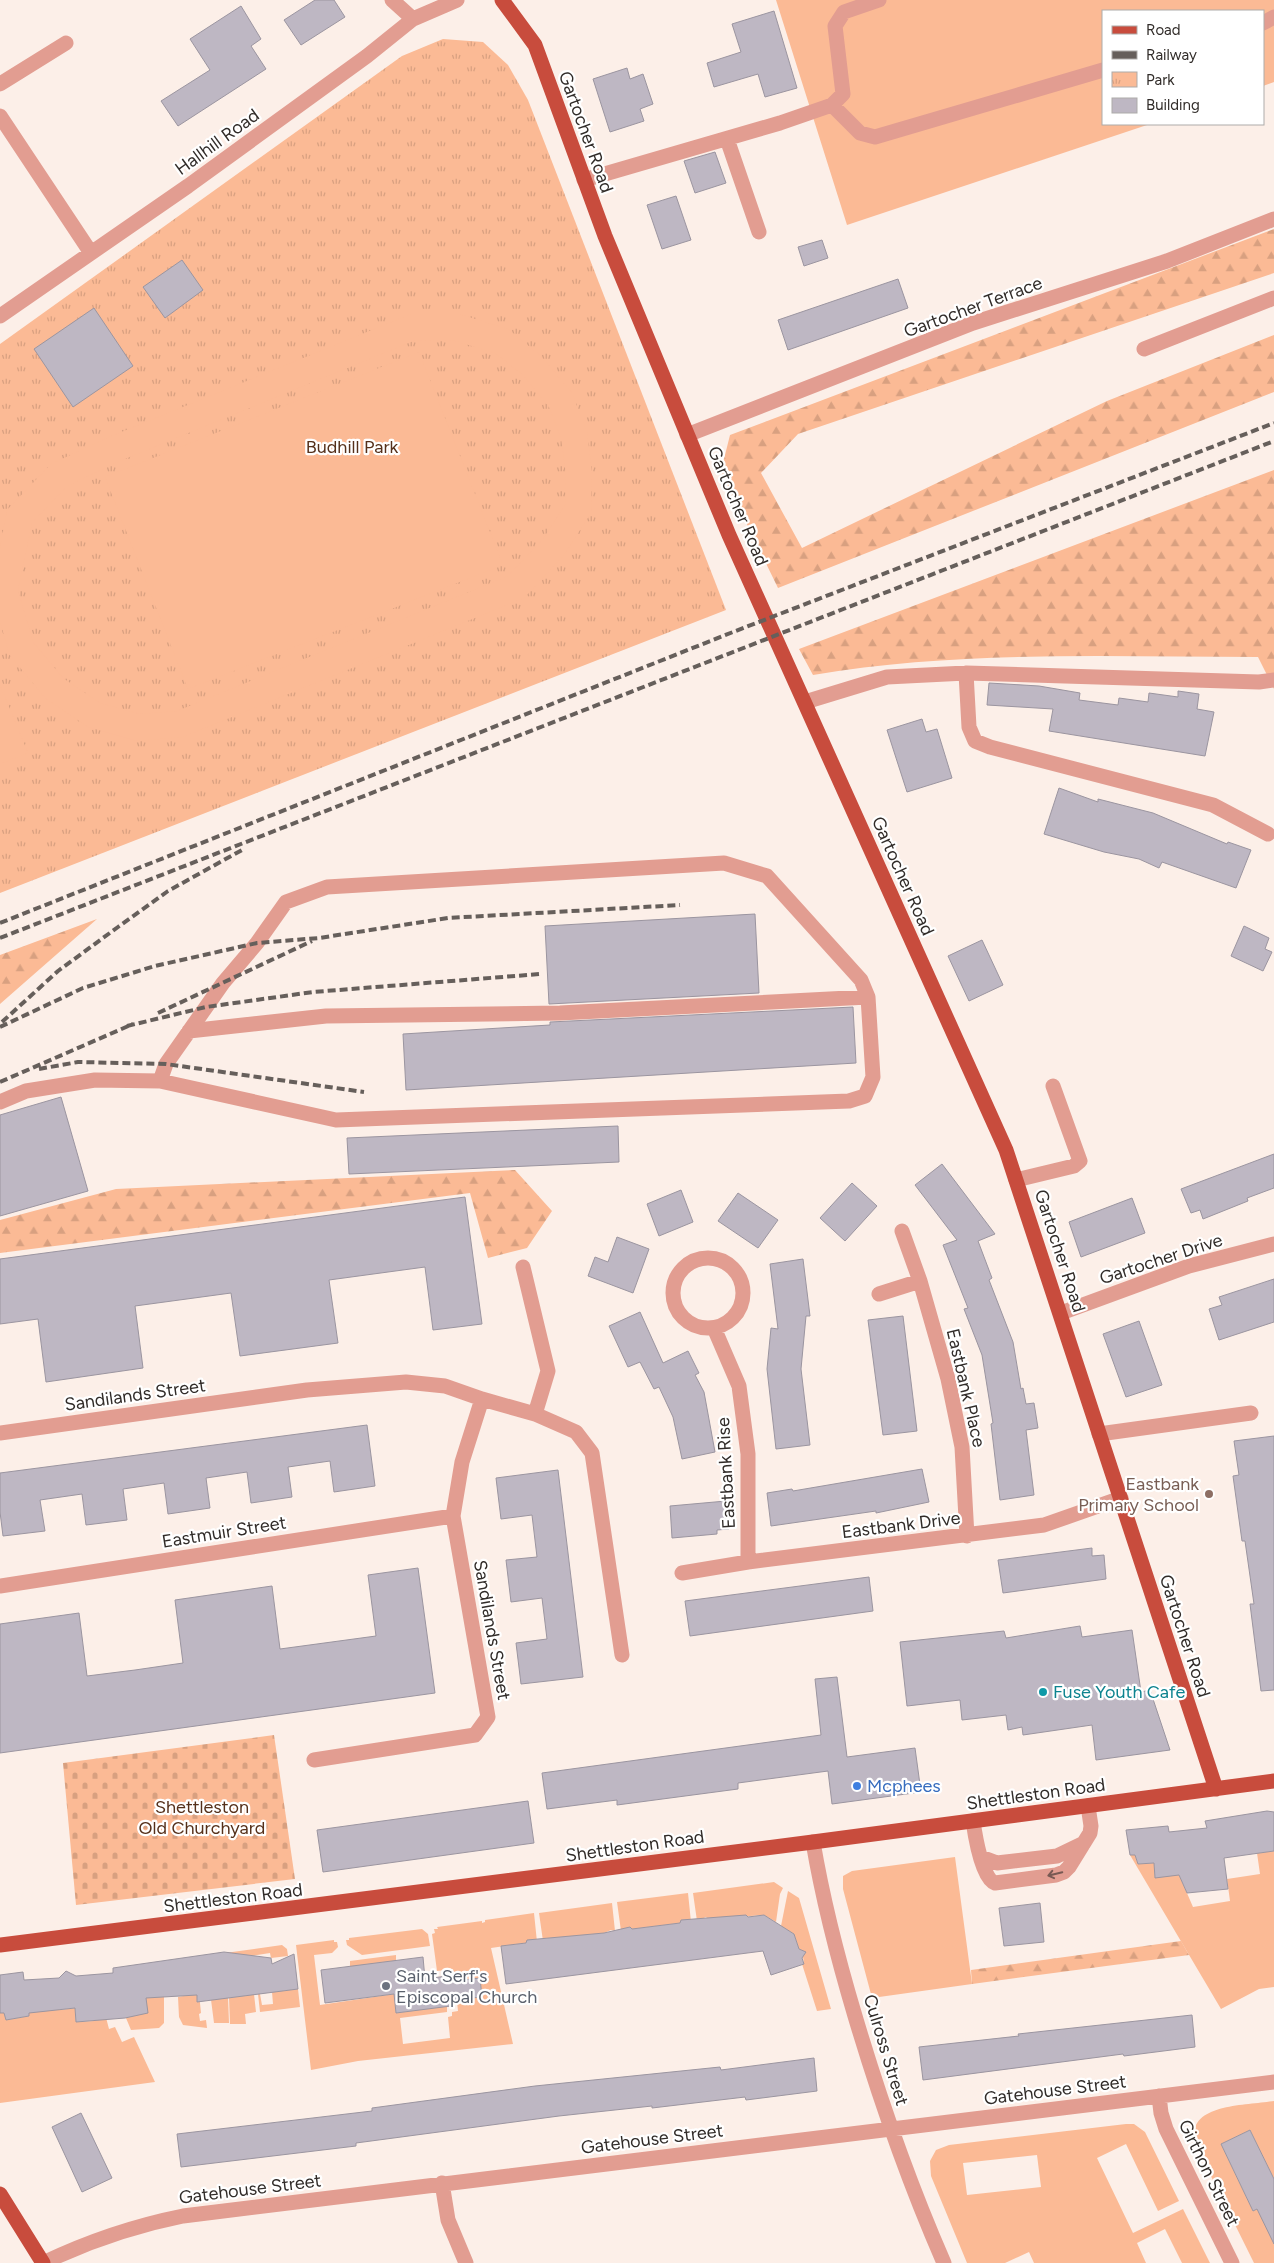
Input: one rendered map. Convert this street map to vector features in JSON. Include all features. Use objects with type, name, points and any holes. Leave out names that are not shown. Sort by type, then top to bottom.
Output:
[{"type":"main road","name":"Gartocher Road","points":[[502,0],[535,45],[604,236],[729,535],[1006,1150],[1216,1789]]},
{"type":"main road","name":"Shettleston Road","points":[[0,1945],[813,1842],[1274,1781]]},
{"type":"main road","points":[[0,2194],[43,2263]]},
{"type":"street","points":[[392,0],[413,20]]},
{"type":"street","name":"Hallhill Road","points":[[0,316],[188,186],[367,56],[413,20],[457,0]]},
{"type":"street","points":[[584,180],[832,105],[843,94],[835,26],[844,12],[879,0]]},
{"type":"street","points":[[0,84],[66,43]]},
{"type":"street","points":[[832,105],[860,133],[875,137],[1102,70]]},
{"type":"street","points":[[0,116],[91,253]]},
{"type":"street","points":[[727,138],[759,232]]},
{"type":"street","name":"Gartocher Terrace","points":[[687,435],[974,323],[1168,261],[1274,219]]},
{"type":"street","points":[[1144,349],[1274,298]]},
{"type":"street","points":[[805,702],[887,677],[966,673],[1259,682],[1274,680]]},
{"type":"street","points":[[966,673],[969,727],[975,741],[990,747],[1213,805],[1268,834]]},
{"type":"street","points":[[0,1102],[26,1091],[95,1080],[160,1081],[336,1120],[850,1101],[865,1096],[873,1077],[868,997],[861,980],[768,876],[724,863],[327,887],[286,902],[166,1064],[160,1081]]},
{"type":"street","points":[[190,1031],[326,1016],[560,1013],[868,997]]},
{"type":"street","points":[[1016,1180],[1074,1166],[1080,1161],[1053,1086]]},
{"type":"street","name":"Eastbank Place","points":[[902,1231],[920,1280],[948,1379],[962,1447],[967,1536]]},
{"type":"street","name":"Gartocher Drive","points":[[1061,1313],[1189,1266],[1274,1244]]},
{"type":"street","points":[[704,1258],[716,1258],[728,1263],[736,1271],[742,1282],[744,1294],[742,1306],[735,1316],[726,1324],[714,1328],[703,1328],[683,1318],[673,1298],[677,1276],[693,1261],[704,1258]]},
{"type":"street","points":[[523,1268],[548,1372],[535,1414]]},
{"type":"street","points":[[880,1294],[920,1280]]},
{"type":"street","name":"Eastbank Rise","points":[[714,1328],[739,1386],[748,1454],[748,1562]]},
{"type":"street","name":"Sandilands Street","points":[[0,1433],[307,1390],[406,1382],[445,1386],[535,1414],[576,1432],[592,1453],[622,1655]]},
{"type":"street","name":"Sandilands Street","points":[[314,1760],[475,1735],[488,1717],[453,1516],[462,1462],[482,1399]]},
{"type":"street","points":[[1099,1434],[1251,1413]]},
{"type":"street","name":"Eastbank Drive","points":[[682,1573],[748,1562],[1044,1525],[1120,1498]]},
{"type":"street","name":"Eastmuir Street","points":[[0,1586],[453,1516]]},
{"type":"street","points":[[973,1821],[981,1857],[988,1879],[992,1883],[1047,1876],[1067,1870],[1085,1843],[1091,1830],[1088,1806]]},
{"type":"street","name":"Culross Street","points":[[813,1842],[821,1890],[849,1994],[891,2128],[924,2217],[944,2263]]},
{"type":"street","name":"Gatehouse Street","points":[[43,2263],[104,2236],[161,2220],[209,2212],[1274,2082]]},
{"type":"street","name":"Girthon Street","points":[[1159,2096],[1161,2113],[1166,2129],[1232,2263]]},
{"type":"street","points":[[442,2184],[448,2220],[466,2263]]},
{"type":"green space","points":[[776,0],[1274,0],[1274,82],[1264,86],[1264,10],[1102,10],[1102,125],[1147,125],[847,225]]},
{"type":"green space","name":"Budhill Park","points":[[443,39],[483,42],[508,65],[528,100],[726,610],[0,893],[0,344],[402,56]]},
{"type":"green space","points":[[1274,229],[1274,273],[798,434],[761,473],[802,548],[1107,401],[1274,335],[1274,392],[778,588],[721,471],[730,435]]},
{"type":"green space","points":[[411,314],[459,314],[508,329],[541,356],[572,393],[587,432],[592,472],[591,513],[564,555],[524,598],[183,737],[137,741],[88,727],[45,698],[9,654],[0,621],[0,548],[7,510],[51,464],[109,437]],"holes":[[[416,340],[455,341],[495,353],[523,375],[549,407],[561,438],[566,474],[565,505],[543,539],[508,576],[177,711],[140,714],[100,703],[63,678],[33,642],[18,590],[32,523],[67,486],[120,461]]]},
{"type":"green space","points":[[419,352],[503,565],[188,689],[105,477]]},
{"type":"green space","points":[[1274,470],[1274,689],[1258,657],[1091,656],[979,658],[868,667],[813,675],[799,649]]},
{"type":"green space","points":[[0,685],[28,753],[0,764]]},
{"type":"green space","points":[[97,919],[0,1004],[0,955]]},
{"type":"green space","points":[[515,1170],[552,1211],[527,1248],[488,1258],[470,1193],[0,1253],[0,1220],[116,1189]]},
{"type":"green space","name":"Shettleston Old Churchyard","points":[[274,1735],[295,1879],[76,1905],[63,1763]]},
{"type":"green space","points":[[1274,1851],[1274,1987],[1259,1989],[1221,2009],[1130,1855],[1135,1855],[1138,1864],[1154,1863],[1155,1878],[1170,1854],[1193,1907],[1230,1901],[1227,1879],[1260,1874],[1257,1853]]},
{"type":"green space","points":[[955,1857],[972,1984],[872,1998],[843,1889],[843,1876],[852,1871]]},
{"type":"green space","points":[[774,1882],[783,1888],[780,1894],[776,1922],[764,1915],[708,1919],[706,1917],[697,1921],[693,1893]]},
{"type":"green space","points":[[788,1891],[799,1898],[831,2009],[817,2011],[802,1964],[804,1963],[802,1951],[799,1949],[794,1934],[781,1926]]},
{"type":"green space","points":[[688,1893],[691,1922],[681,1920],[680,1923],[632,1929],[629,1927],[621,1931],[617,1902]]},
{"type":"green space","points":[[612,1903],[615,1931],[611,1930],[604,1933],[554,1939],[546,1938],[543,1941],[539,1913]]},
{"type":"green space","points":[[534,1913],[537,1942],[528,1940],[526,1943],[491,1948],[513,2044],[358,2061],[311,2070],[296,1945],[334,1940],[334,1942],[337,1942],[338,1947],[332,1953],[314,1955],[320,2005],[394,1994],[396,2013],[447,2006],[447,2012],[400,2018],[403,2044],[450,2038],[448,2017],[452,2016],[452,2012],[458,2011],[456,1992],[460,1999],[482,1996],[480,1978],[458,1981],[458,1988],[456,1988],[453,1969],[437,1971],[432,1934],[435,1933],[434,1929],[482,1921],[482,1923],[485,1920]]},
{"type":"green space","points":[[422,1929],[428,1934],[430,1946],[362,1955],[347,1945],[346,1940],[349,1940],[349,1938]]},
{"type":"green space","points":[[1181,1941],[1189,1955],[972,1984],[971,1970]]},
{"type":"green space","points":[[282,1945],[287,1949],[288,1956],[271,1958],[270,1953],[251,1956],[225,1953]]},
{"type":"green space","points":[[396,1955],[396,1961],[350,1967],[350,1961]]},
{"type":"green space","points":[[56,1980],[59,2010],[75,2008],[76,2022],[94,2021],[103,2006],[109,2029],[115,2027],[122,2042],[134,2037],[155,2082],[0,2103],[0,2013],[4,2013],[6,2020],[29,2016],[24,1983]]},
{"type":"green space","points":[[298,1989],[300,2007],[260,2012],[258,1994],[260,1994],[262,2005],[273,2004],[272,1992]]},
{"type":"green space","points":[[145,1992],[164,1992],[164,2023],[159,2028],[131,2030],[121,2006]]},
{"type":"green space","points":[[210,1992],[228,1997],[229,2023],[214,2023]]},
{"type":"green space","points":[[199,1993],[200,2021],[206,2020],[207,2028],[183,2025],[179,2017],[178,1997]]},
{"type":"green space","points":[[254,1994],[256,2012],[245,2014],[246,2024],[230,2024],[229,1998]]},
{"type":"green space","points":[[1274,2101],[1274,2179],[1250,2130],[1221,2144],[1253,2211],[1274,2201],[1274,2263],[1254,2263],[1197,2148],[1194,2133],[1198,2122],[1206,2115],[1218,2110],[1232,2106]]},
{"type":"green space","points":[[1134,2124],[1145,2132],[1179,2201],[1158,2211],[1126,2144],[1097,2158],[1133,2233],[1183,2209],[1210,2263],[1182,2263],[1165,2229],[1137,2243],[1146,2263],[1034,2263],[1029,2252],[1005,2263],[967,2263],[931,2176],[930,2161],[936,2150],[949,2145]],"holes":[[[1037,2155],[1041,2187],[967,2195],[963,2163]]]},
{"type":"building","points":[[315,0],[334,0],[345,17],[301,45],[284,20]]},
{"type":"building","points":[[241,6],[261,39],[251,46],[266,69],[178,126],[161,101],[210,70],[190,39]]},
{"type":"building","points":[[774,11],[797,88],[765,97],[758,74],[714,87],[707,63],[741,52],[732,24]]},
{"type":"building","points":[[627,68],[630,79],[643,74],[653,104],[640,109],[644,121],[610,132],[593,79]]},
{"type":"building","points":[[715,152],[726,183],[695,193],[684,161]]},
{"type":"building","points":[[676,196],[691,240],[662,249],[647,205]]},
{"type":"building","points":[[822,240],[828,258],[804,266],[798,247]]},
{"type":"building","points":[[182,260],[203,290],[165,318],[143,287]]},
{"type":"building","points":[[898,279],[908,308],[788,350],[778,320]]},
{"type":"building","points":[[94,308],[133,366],[73,407],[34,349]]},
{"type":"building","points":[[989,683],[1039,686],[1080,693],[1079,700],[1118,705],[1119,698],[1148,702],[1149,693],[1178,697],[1178,691],[1199,694],[1197,709],[1214,712],[1205,756],[1049,731],[1053,709],[987,705]]},
{"type":"building","points":[[922,719],[926,732],[937,729],[952,778],[907,792],[887,730]]},
{"type":"building","points":[[1059,788],[1098,802],[1098,799],[1153,813],[1227,844],[1228,842],[1251,850],[1236,888],[1162,862],[1159,868],[1139,859],[1104,852],[1044,834]]},
{"type":"building","points":[[755,914],[759,993],[549,1004],[545,926]]},
{"type":"building","points":[[1244,926],[1269,938],[1265,949],[1272,952],[1263,971],[1231,956]]},
{"type":"building","points":[[982,940],[1003,985],[969,1001],[948,956]]},
{"type":"building","points":[[853,1007],[856,1063],[406,1090],[403,1034],[550,1025],[550,1022]]},
{"type":"building","points":[[61,1097],[88,1191],[0,1216],[0,1115]]},
{"type":"building","points":[[618,1126],[619,1162],[349,1174],[347,1138]]},
{"type":"building","points":[[1274,1154],[1274,1188],[1247,1198],[1248,1201],[1203,1219],[1200,1210],[1191,1213],[1181,1189]]},
{"type":"building","points":[[942,1164],[995,1234],[978,1241],[992,1278],[989,1280],[1013,1342],[1021,1389],[1023,1388],[1026,1404],[1034,1403],[1038,1428],[1026,1430],[1034,1495],[1000,1500],[991,1424],[993,1423],[982,1355],[964,1309],[968,1308],[943,1245],[957,1240],[915,1185]]},
{"type":"building","points":[[852,1183],[877,1206],[845,1241],[820,1218]]},
{"type":"building","points":[[681,1190],[693,1222],[659,1236],[647,1204]]},
{"type":"building","points":[[738,1193],[778,1220],[758,1248],[718,1221]]},
{"type":"building","points":[[465,1197],[482,1324],[433,1330],[425,1267],[329,1280],[338,1343],[240,1356],[231,1293],[135,1306],[143,1368],[46,1382],[38,1319],[0,1324],[0,1259]]},
{"type":"building","points":[[1132,1198],[1145,1233],[1081,1257],[1069,1222]]},
{"type":"building","points":[[617,1237],[649,1249],[633,1293],[588,1276],[595,1257],[608,1262]]},
{"type":"building","points":[[803,1259],[810,1316],[806,1316],[801,1369],[810,1445],[776,1449],[767,1369],[771,1328],[778,1329],[770,1264]]},
{"type":"building","points":[[1274,1279],[1274,1322],[1219,1340],[1209,1309],[1222,1305],[1219,1297]]},
{"type":"building","points":[[640,1312],[663,1363],[688,1351],[699,1373],[695,1375],[704,1392],[715,1452],[682,1459],[673,1417],[659,1387],[654,1389],[640,1362],[628,1367],[609,1326]]},
{"type":"building","points":[[903,1316],[917,1431],[883,1435],[868,1320]]},
{"type":"building","points":[[1139,1321],[1162,1385],[1126,1397],[1103,1334]]},
{"type":"building","points":[[367,1425],[375,1486],[334,1492],[330,1461],[288,1467],[292,1497],[251,1503],[247,1472],[206,1478],[210,1508],[168,1514],[164,1483],[123,1489],[127,1520],[86,1525],[82,1494],[40,1500],[45,1531],[3,1536],[0,1512],[0,1473]]},
{"type":"building","points":[[1274,1436],[1274,1690],[1261,1691],[1250,1604],[1254,1604],[1245,1541],[1242,1541],[1233,1476],[1239,1475],[1234,1441]]},
{"type":"building","points":[[922,1469],[929,1502],[876,1513],[876,1511],[771,1526],[767,1493],[792,1489],[793,1491]]},
{"type":"building","points":[[558,1470],[583,1677],[521,1684],[516,1643],[547,1639],[542,1598],[511,1602],[506,1560],[537,1557],[532,1515],[501,1519],[496,1478]]},
{"type":"building","points":[[726,1501],[729,1529],[717,1530],[717,1534],[672,1538],[670,1506]]},
{"type":"building","points":[[1092,1548],[1092,1556],[1104,1555],[1106,1579],[1003,1593],[998,1560]]},
{"type":"building","points":[[418,1568],[435,1693],[0,1753],[0,1624],[79,1613],[87,1676],[135,1670],[183,1663],[175,1600],[272,1586],[280,1649],[376,1636],[368,1575]]},
{"type":"building","points":[[869,1577],[873,1611],[690,1636],[685,1601]]},
{"type":"building","points":[[1080,1626],[1082,1637],[1132,1630],[1141,1692],[1150,1690],[1170,1750],[1096,1760],[1092,1725],[1023,1735],[1022,1727],[1008,1730],[1006,1715],[962,1720],[960,1700],[907,1706],[900,1642],[1004,1631],[1006,1638]]},
{"type":"building","points":[[837,1677],[847,1757],[915,1748],[921,1792],[832,1804],[828,1771],[738,1783],[738,1789],[617,1805],[617,1800],[547,1809],[542,1773],[821,1735],[815,1679]]},
{"type":"building","points":[[528,1801],[534,1843],[323,1872],[317,1830]]},
{"type":"building","points":[[1267,1811],[1274,1812],[1274,1851],[1224,1858],[1228,1889],[1187,1893],[1179,1875],[1155,1878],[1154,1863],[1138,1864],[1135,1855],[1130,1855],[1126,1830],[1168,1826],[1169,1832],[1207,1828],[1205,1821]]},
{"type":"building","points":[[1040,1903],[1044,1942],[1004,1946],[999,1908]]},
{"type":"building","points":[[746,1915],[748,1917],[764,1915],[794,1934],[799,1949],[806,1952],[802,1958],[804,1964],[771,1975],[763,1951],[506,1984],[501,1946],[526,1943],[527,1940],[604,1933],[630,1927],[632,1929],[680,1923],[681,1920]]},
{"type":"building","points":[[224,1952],[271,1958],[272,1964],[294,1954],[298,1989],[197,2002],[197,1995],[146,1998],[148,2013],[125,2018],[76,2022],[75,2008],[29,2013],[29,2016],[6,2020],[4,2013],[0,2013],[0,1975],[23,1972],[24,1980],[59,1978],[66,1971],[76,1976],[113,1973],[113,1968]]},
{"type":"building","name":"Saint Serf's Episcopal Church","points":[[423,1957],[425,1979],[447,1976],[448,1982],[480,1978],[482,1997],[450,2000],[451,2006],[396,2013],[394,1994],[325,2003],[321,1970]]},
{"type":"building","points":[[1192,2015],[1195,2047],[1124,2056],[1123,2054],[923,2080],[919,2047]]},
{"type":"building","points":[[814,2058],[817,2091],[746,2100],[745,2097],[559,2116],[356,2143],[356,2146],[181,2167],[177,2134],[372,2111],[372,2108],[535,2086],[720,2067],[721,2070]]},
{"type":"building","points":[[81,2113],[112,2178],[82,2192],[52,2127]]},
{"type":"building","points":[[1250,2130],[1274,2179],[1274,2244],[1257,2209],[1253,2211],[1221,2144]]},
{"type":"railway","points":[[0,923],[733,632],[1274,423]]},
{"type":"railway","points":[[0,938],[1274,441]]},
{"type":"railway","points":[[2,1022],[58,971],[168,891],[242,850]]},
{"type":"railway","points":[[0,1027],[83,988],[155,966],[257,943],[319,938],[448,918],[680,905]]},
{"type":"railway","points":[[158,1013],[312,941]]},
{"type":"railway","points":[[127,1026],[206,1007],[313,992],[540,974]]},
{"type":"railway","points":[[0,1082],[133,1024]]},
{"type":"railway","points":[[39,1069],[78,1062],[166,1064],[364,1092]]},
{"type":"place","name":"Eastbank Primary School","points":[[1209,1494]]},
{"type":"place","name":"Fuse Youth Cafe","points":[[1043,1692]]},
{"type":"place","name":"Mcphees","points":[[857,1786]]},
{"type":"place","name":"Saint Serf's Episcopal Church","points":[[386,1986]]}]
